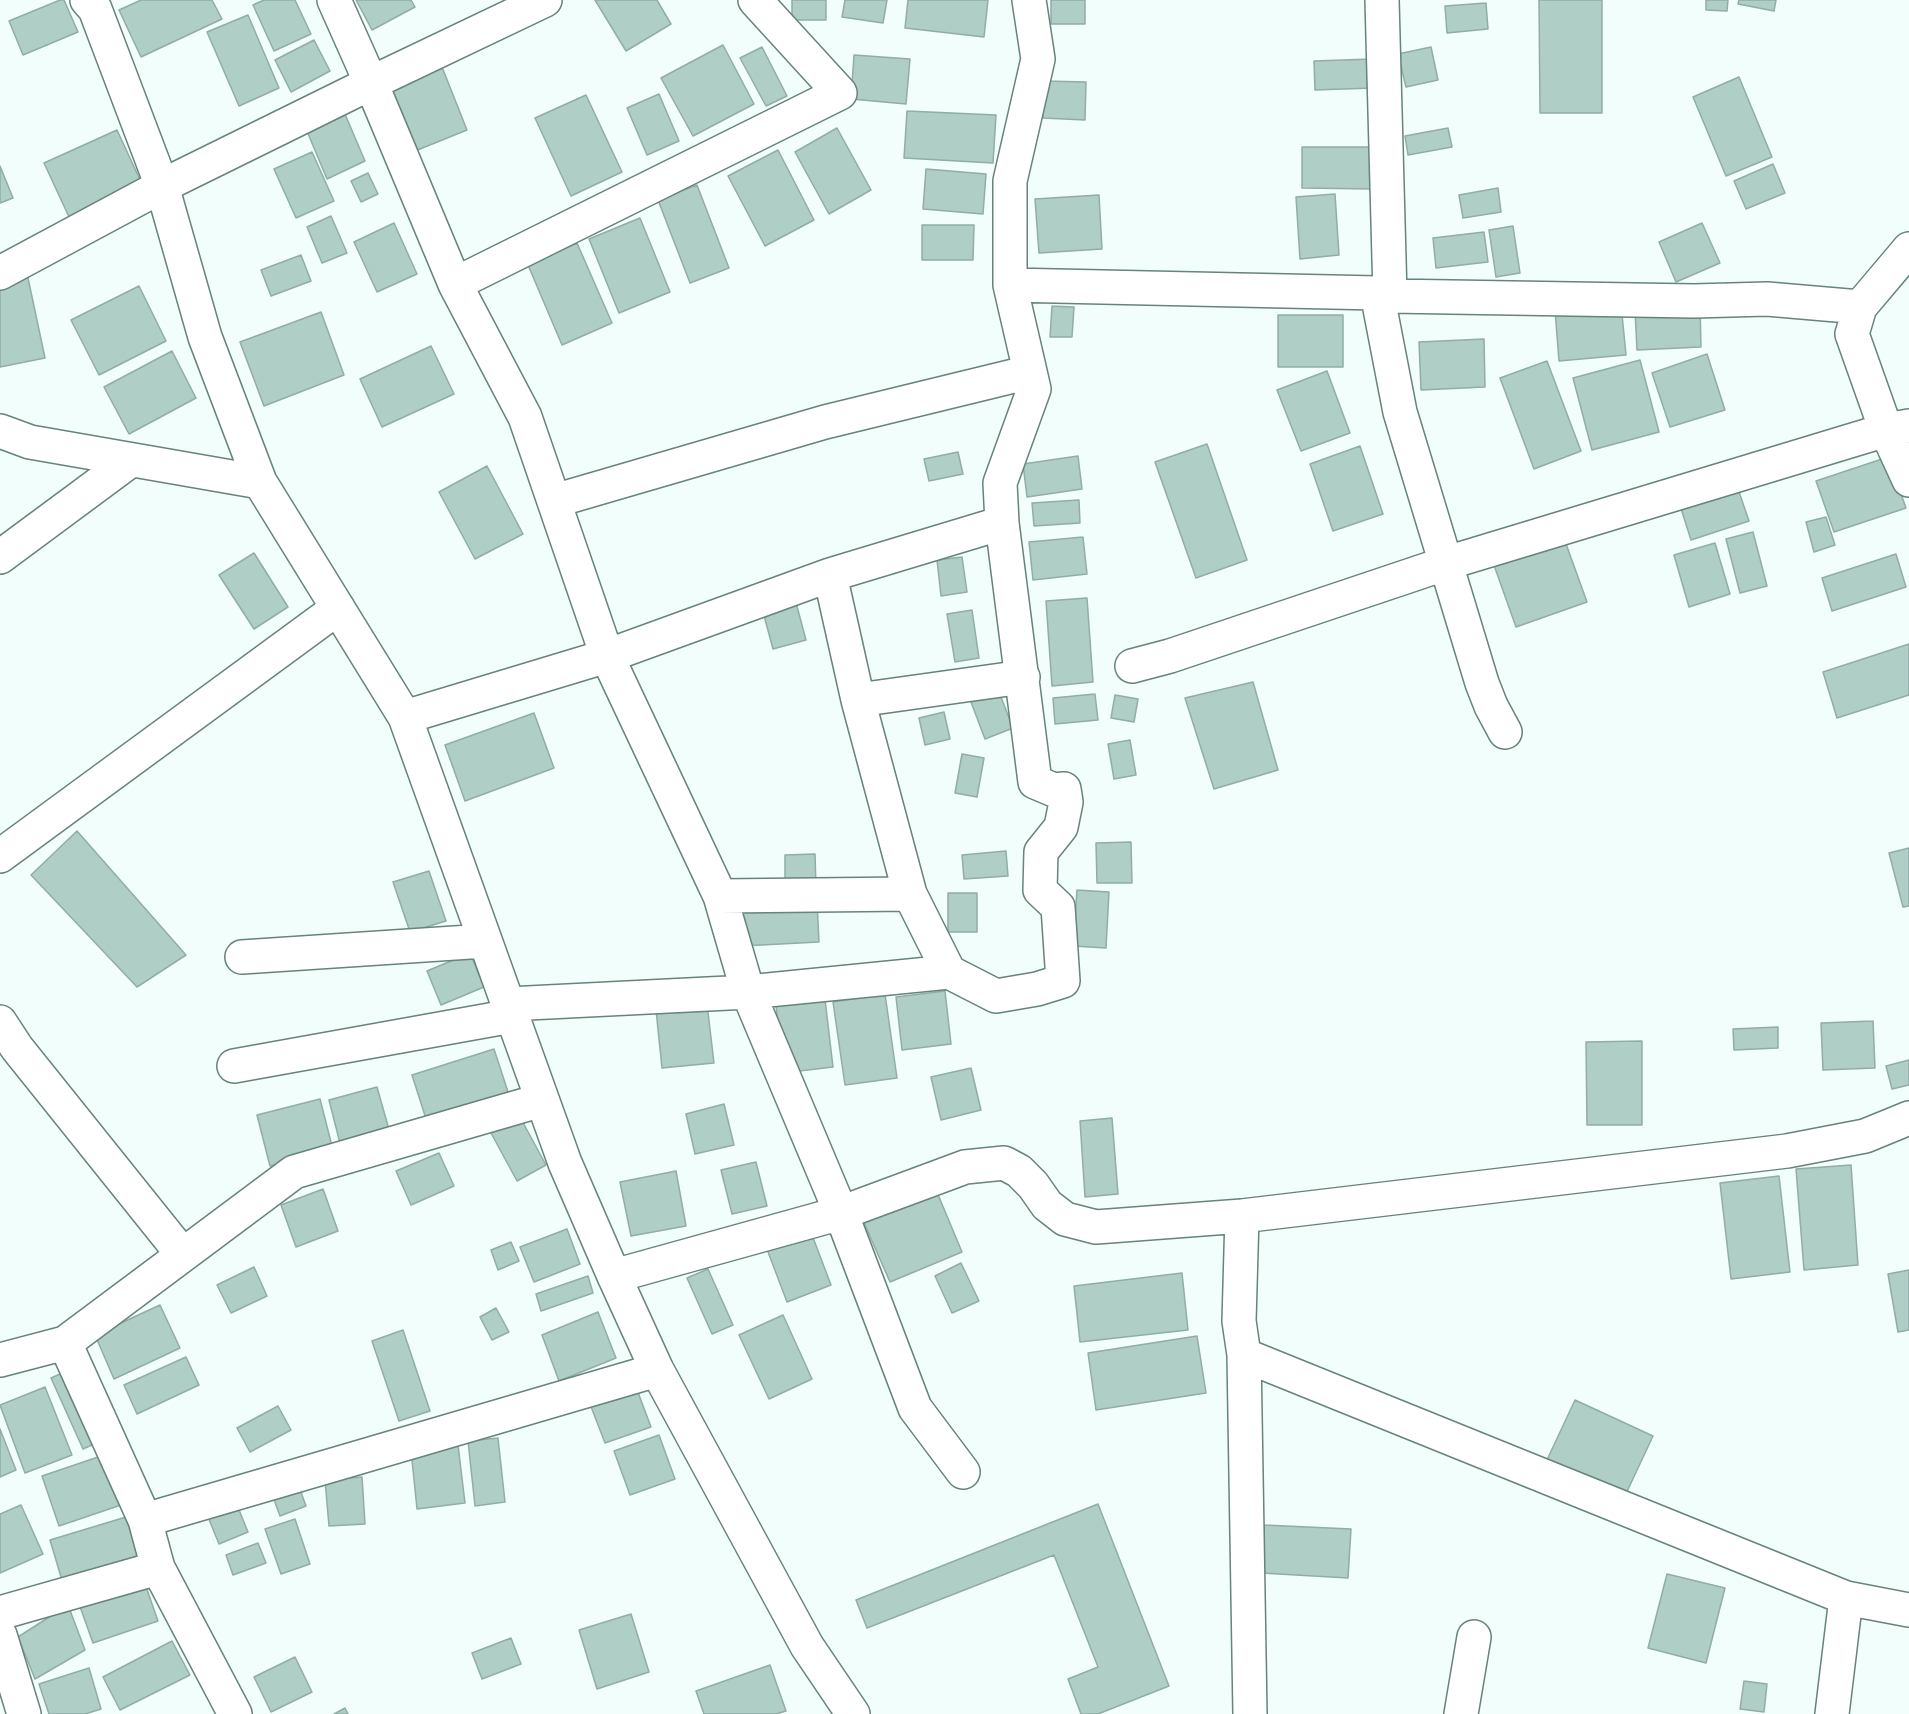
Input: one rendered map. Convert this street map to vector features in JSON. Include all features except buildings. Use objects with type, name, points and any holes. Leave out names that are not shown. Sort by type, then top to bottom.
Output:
[{"type":"street","points":[[87,0],[95,9],[162,186],[205,337],[260,482],[405,717],[565,1163],[614,1276],[657,1370],[807,1646],[853,1714]]},
{"type":"street","points":[[334,0],[454,284],[525,417],[607,656],[720,896],[748,992],[841,1213],[915,1408],[963,1472]]},
{"type":"street","points":[[0,273],[162,186],[545,0]]},
{"type":"street","points":[[454,284],[840,93],[755,0]]},
{"type":"street","points":[[234,1066],[510,1010],[748,992],[949,972],[996,996],[1037,989],[1063,981],[1058,907],[1040,890],[1041,852],[1061,828],[1066,802],[1064,789],[1054,790],[1035,782],[1002,523],[1000,483],[1034,389],[1010,285],[1011,181],[1038,59],[1029,0]]},
{"type":"street","points":[[1382,0],[1383,295],[1400,412],[1482,683],[1505,732]]},
{"type":"street","points":[[1909,249],[1860,307],[1852,334],[1897,428],[1909,480]]},
{"type":"street","points":[[1010,285],[1694,301],[1767,299],[1860,307]]},
{"type":"street","points":[[554,501],[825,422],[1030,372]]},
{"type":"street","points":[[1132,666],[1170,656],[1447,563],[1897,428]]},
{"type":"street","points":[[0,431],[30,442],[260,482]]},
{"type":"street","points":[[0,557],[131,460]]},
{"type":"street","points":[[405,717],[607,656],[830,575],[1002,523]]},
{"type":"street","points":[[830,575],[858,700],[910,894],[949,972]]},
{"type":"street","points":[[0,856],[338,608]]},
{"type":"street","points":[[858,700],[1023,677]]},
{"type":"street","points":[[720,896],[910,894]]},
{"type":"street","points":[[242,957],[485,941]]},
{"type":"street","points":[[0,1022],[17,1047],[183,1255]]},
{"type":"street","points":[[0,1360],[65,1343],[294,1172],[542,1100]]},
{"type":"street","points":[[614,1276],[841,1213],[965,1167],[1004,1163],[1018,1171],[1033,1185],[1047,1205],[1065,1219],[1095,1227],[1242,1216],[1787,1151],[1865,1136],[1909,1119]]},
{"type":"street","points":[[1242,1216],[1239,1321],[1244,1354],[1250,1714]]},
{"type":"street","points":[[65,1343],[145,1520],[158,1568],[235,1714]]},
{"type":"street","points":[[1244,1354],[1846,1598],[1909,1610]]},
{"type":"street","points":[[145,1520],[657,1370]]},
{"type":"street","points":[[0,1614],[158,1568]]},
{"type":"street","points":[[1832,1714],[1846,1598]]},
{"type":"street","points":[[0,1635],[24,1714]]},
{"type":"street","points":[[1461,1714],[1474,1637]]}]
